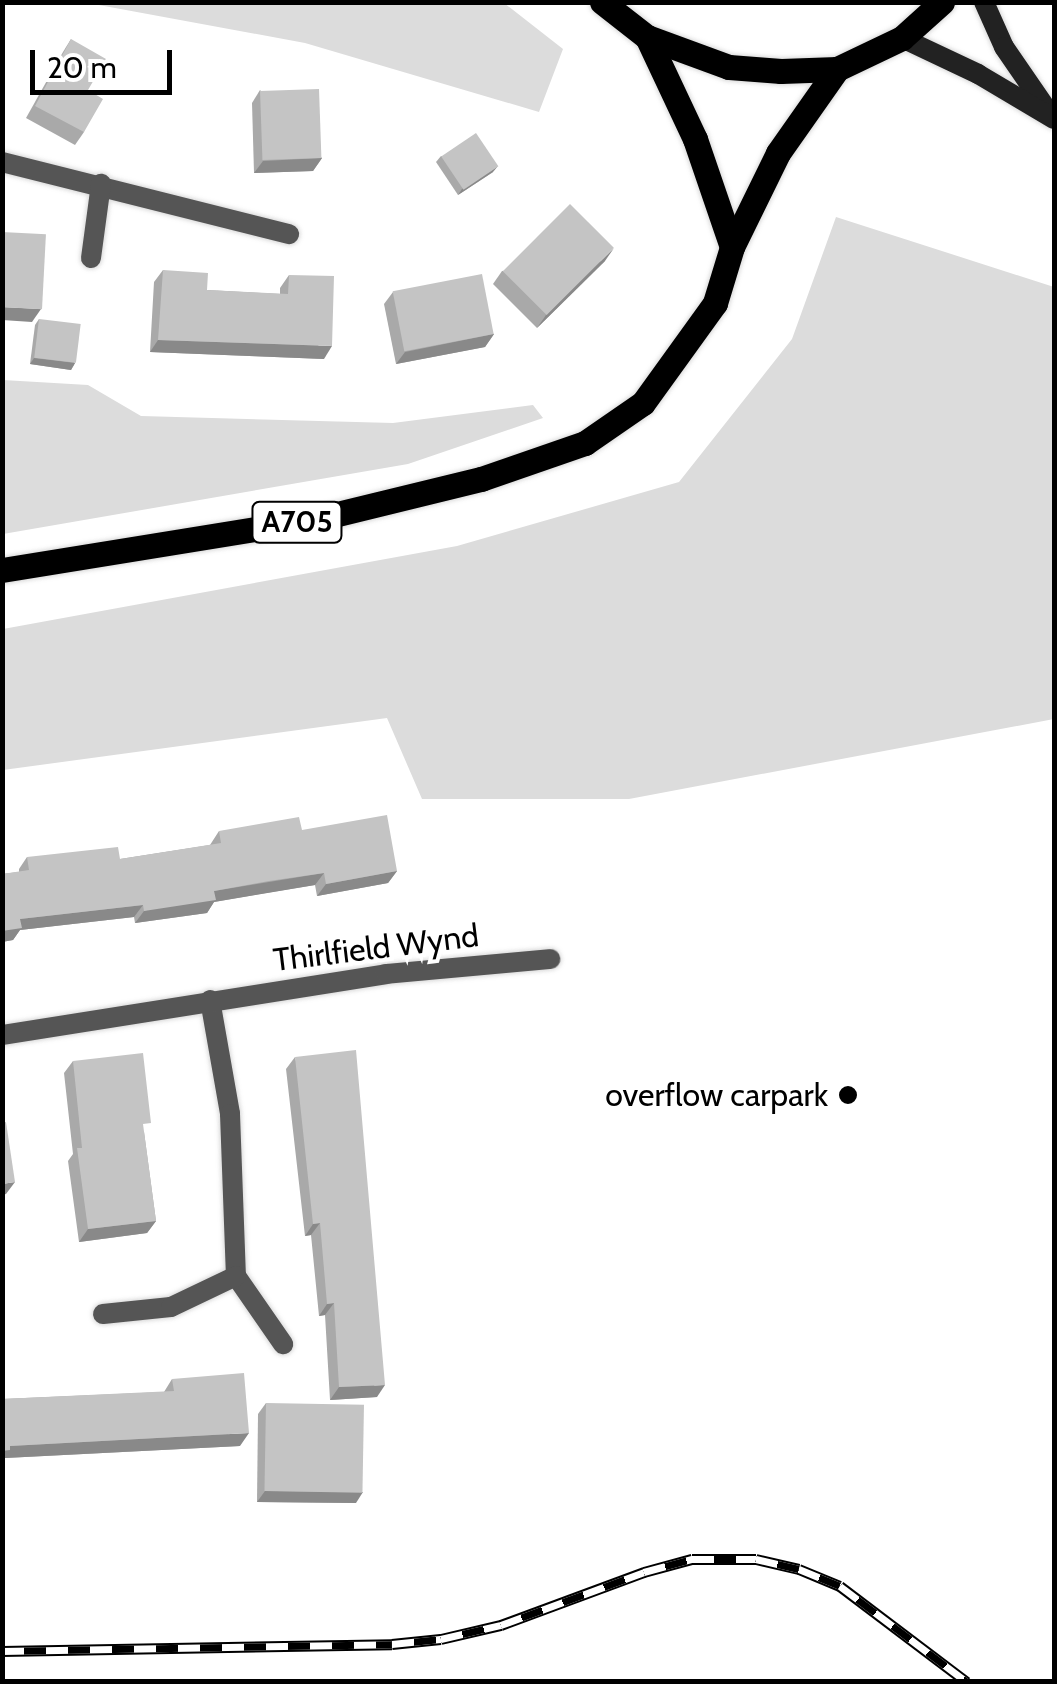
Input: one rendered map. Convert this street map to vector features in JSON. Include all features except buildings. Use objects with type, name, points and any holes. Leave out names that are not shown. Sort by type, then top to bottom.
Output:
[{"type":"main road","name":"A705","points":[[602,2],[648,37],[730,67],[837,69],[902,38],[942,2]]},
{"type":"main road","points":[[984,2],[1004,47],[1053,118]]},
{"type":"main road","name":"A705","points":[[648,37],[695,139],[732,247]]},
{"type":"main road","points":[[902,38],[1053,118]]},
{"type":"main road","name":"A705","points":[[2,570],[317,519],[480,479],[585,443],[642,403],[715,302],[732,247],[778,153],[837,69]]},
{"type":"street","points":[[2,162],[288,234]]},
{"type":"street","points":[[91,258],[101,184]]},
{"type":"street","name":"Thirlfield Wynd","points":[[2,1035],[386,974],[550,959]]},
{"type":"street","points":[[210,1000],[230,1114],[236,1276],[283,1344]]},
{"type":"street","points":[[103,1314],[172,1306],[236,1276]]},
{"type":"shaded area","points":[[88,3],[504,3],[563,49],[539,112],[305,43]]},
{"type":"shaded area","points":[[836,217],[1054,287],[1054,719],[629,799],[422,799],[387,718],[3,770],[3,629],[457,546],[679,482],[792,339]]},
{"type":"shaded area","points":[[3,380],[88,385],[141,416],[393,423],[533,405],[543,418],[408,464],[3,534]]},
{"type":"railway","points":[[2,1651],[392,1644],[441,1639],[501,1625],[644,1572],[692,1559],[756,1559],[799,1569],[840,1586],[967,1682]]},
{"type":"place","name":"overflow carpark","points":[[848,1095]]}]
